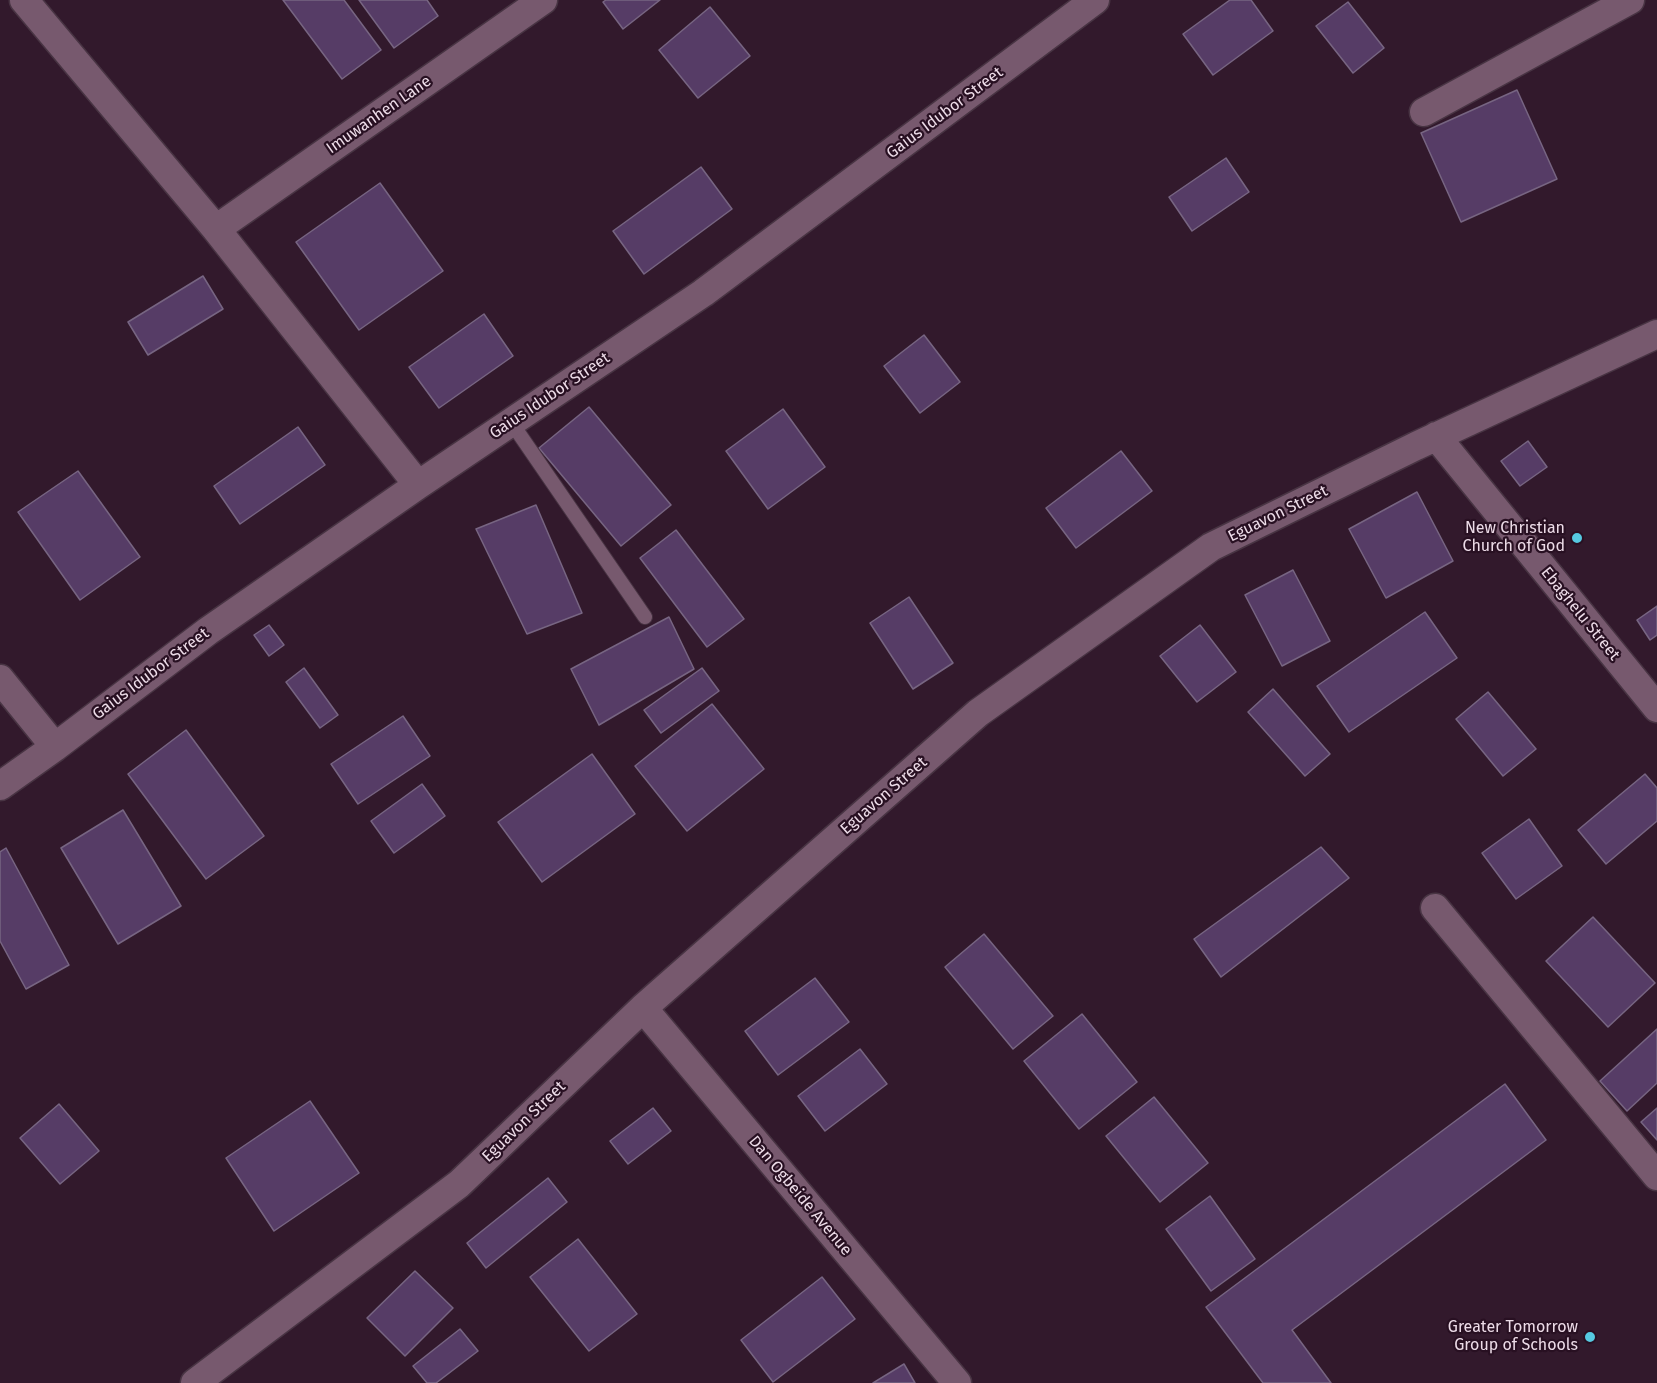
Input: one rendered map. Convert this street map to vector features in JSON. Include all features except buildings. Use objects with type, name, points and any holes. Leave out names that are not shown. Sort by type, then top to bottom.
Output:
[{"type":"street","points":[[24,0],[216,229],[418,485]]},
{"type":"street","name":"Imuwanhen Lane","points":[[216,229],[543,0]]},
{"type":"street","name":"Gaius Idubor Street","points":[[0,786],[208,631],[418,485],[703,293],[1095,0]]},
{"type":"street","points":[[1424,112],[1630,0]]},
{"type":"street","name":"Eguavon Street","points":[[195,1383],[459,1184],[642,1008],[988,706],[1211,547],[1436,436],[1657,334]]},
{"type":"street","name":"Ebaghelu Street","points":[[1436,436],[1657,708]]},
{"type":"street","points":[[0,679],[55,747]]},
{"type":"street","points":[[1435,908],[1657,1176]]},
{"type":"street","name":"Dan Ogbeide Avenue","points":[[642,1008],[957,1383]]},
{"type":"lane","points":[[511,422],[645,617]]},
{"type":"place","name":"New Christian Church of God","points":[[1577,538]]},
{"type":"place","name":"Greater Tomorrow Group of Schools","points":[[1590,1337]]}]
